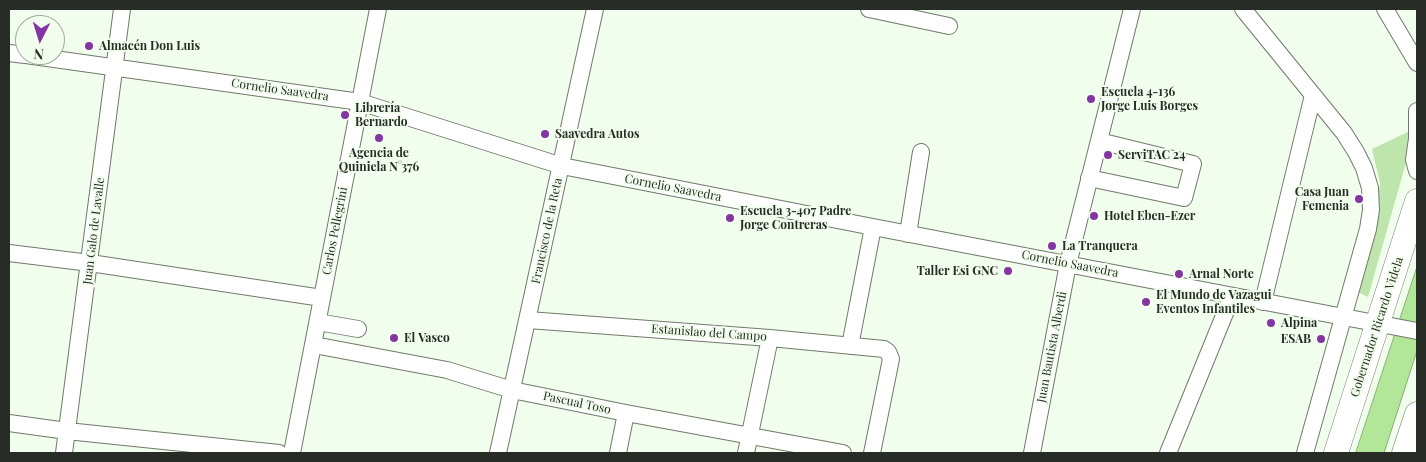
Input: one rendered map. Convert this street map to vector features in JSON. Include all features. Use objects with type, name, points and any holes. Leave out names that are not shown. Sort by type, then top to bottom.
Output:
[{"type":"highway","name":"Gobernador Ricardo Videla","points":[[1336,453],[1401,328],[1417,201]]},
{"type":"highway","points":[[1404,453],[1417,414]]},
{"type":"highway","points":[[1413,453],[1417,451]]},
{"type":"street","name":"Juan Galo de Lavalle","points":[[64,453],[122,9]]},
{"type":"street","name":"Carlos Pellegrini","points":[[292,453],[378,9]]},
{"type":"street","name":"Francisco de la Reta","points":[[498,453],[595,9]]},
{"type":"street","points":[[869,9],[948,26]]},
{"type":"street","name":"Juan Bautista Alberdi","points":[[1032,453],[1068,264],[1132,9]]},
{"type":"street","points":[[1243,9],[1344,133],[1364,168],[1370,188],[1371,210],[1368,229],[1305,453]]},
{"type":"street","points":[[1385,9],[1417,63]]},
{"type":"street","name":"Cornelio Saavedra","points":[[65,60],[360,102],[562,166],[873,228],[1401,328]]},
{"type":"street","points":[[1263,302],[1313,94]]},
{"type":"street","points":[[1417,111],[1417,139],[1414,160],[1417,171]]},
{"type":"street","points":[[1090,178],[1184,198],[1193,164],[1099,141]]},
{"type":"street","points":[[908,234],[921,152]]},
{"type":"street","points":[[850,346],[873,228]]},
{"type":"street","points":[[9,253],[90,263],[322,298]]},
{"type":"street","points":[[1168,453],[1232,296]]},
{"type":"street","name":"Estanislao del Campo","points":[[528,320],[770,338],[884,349],[891,358],[872,453]]},
{"type":"street","points":[[318,322],[358,329]]},
{"type":"street","points":[[746,453],[770,338]]},
{"type":"street","name":"Pascual Toso","points":[[314,345],[447,370],[512,390],[626,414],[843,453]]},
{"type":"street","points":[[618,453],[626,414]]},
{"type":"street","points":[[9,423],[67,431],[279,453]]},
{"type":"shaded area","points":[[1412,130],[1413,138],[1368,297],[1358,292],[1376,217],[1380,183],[1372,149]]},
{"type":"shaded area","points":[[1417,267],[1417,351],[1384,453],[1356,453]]},
{"type":"place","name":"Almacén Don Luis","points":[[89,46]]},
{"type":"place","name":"Escuela 4-136 Jorge Luis Borges","points":[[1091,99]]},
{"type":"place","name":"Librería Bernardo","points":[[345,115]]},
{"type":"place","name":"Saavedra Autos","points":[[545,134]]},
{"type":"place","name":"Agencia de Quiniela N°376","points":[[379,138]]},
{"type":"place","name":"ServiTAC 24","points":[[1108,155]]},
{"type":"place","name":"Casa Juan Femenia","points":[[1359,199]]},
{"type":"place","name":"Hotel Eben-Ezer","points":[[1094,216]]},
{"type":"place","name":"Escuela 3-407 Padre Jorge Contreras","points":[[730,218]]},
{"type":"place","name":"La Tranquera","points":[[1052,246]]},
{"type":"place","name":"Taller Esi GNC","points":[[1008,271]]},
{"type":"place","name":"Arnal Norte","points":[[1179,274]]},
{"type":"place","name":"El Mundo de Vazagui Eventos Infantiles","points":[[1146,302]]},
{"type":"place","name":"Alpina","points":[[1271,323]]},
{"type":"place","name":"El Vasco","points":[[394,338]]},
{"type":"place","name":"ESAB","points":[[1321,339]]}]
